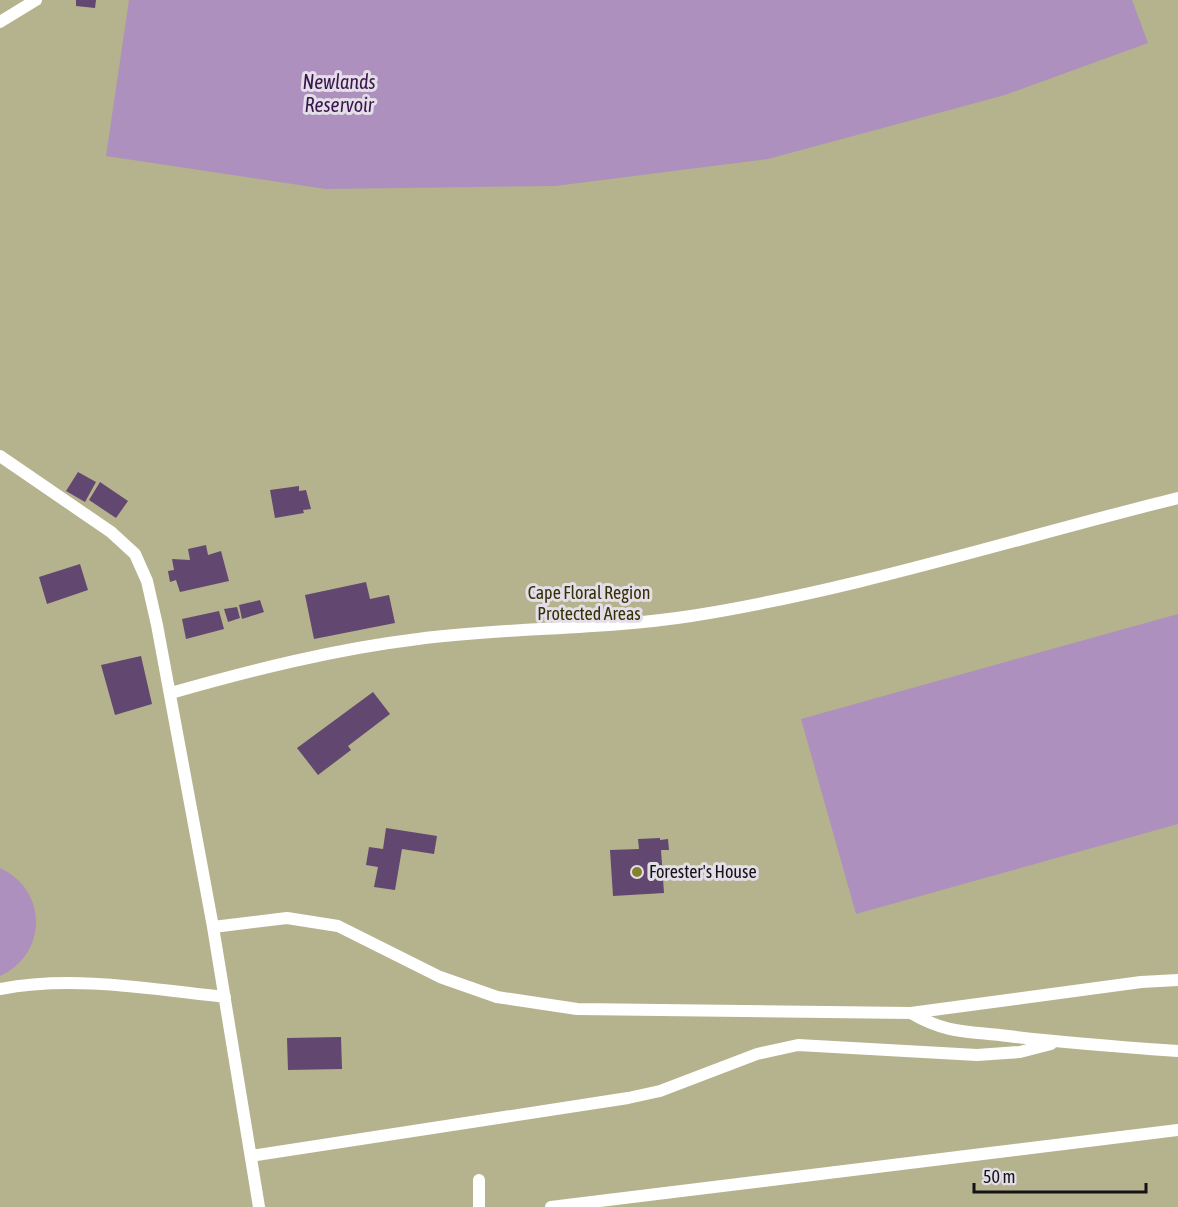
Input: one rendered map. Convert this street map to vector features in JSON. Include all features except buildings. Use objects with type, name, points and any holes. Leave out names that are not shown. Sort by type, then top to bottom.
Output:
[{"type":"lane","points":[[0,22],[36,0]]},
{"type":"lane","points":[[0,456],[111,532],[135,554],[147,581],[171,693],[213,927],[259,1207]]},
{"type":"lane","points":[[171,693],[244,673],[356,648],[420,638],[645,623],[743,607],[899,570],[1178,498]]},
{"type":"lane","points":[[213,927],[287,918],[338,926],[440,977],[497,997],[577,1009],[911,1013],[1141,982],[1178,980]]},
{"type":"lane","points":[[0,989],[27,984],[123,985],[225,997]]},
{"type":"lane","points":[[911,1013],[941,1029],[1057,1043],[1178,1051]]},
{"type":"lane","points":[[251,1156],[628,1098],[660,1091],[758,1054],[798,1045],[977,1055],[1020,1052],[1057,1043]]},
{"type":"lane","points":[[551,1207],[1178,1130]]},
{"type":"lane","points":[[479,1180],[479,1207]]},
{"type":"green space","name":"Cape Floral Region Protected Areas","points":[[0,0],[1178,0],[1178,1207],[0,1207]]},
{"type":"water","name":"Newlands Reservoir","points":[[129,0],[1132,0],[1148,43],[1005,95],[768,159],[555,186],[326,189],[106,156]]},
{"type":"water","points":[[1178,614],[1178,824],[856,914],[801,719]]},
{"type":"water","points":[[0,868],[16,878],[27,891],[34,906],[36,922],[34,938],[27,953],[16,966],[0,976]]},
{"type":"place","name":"Forester's House","points":[[637,872]]}]
